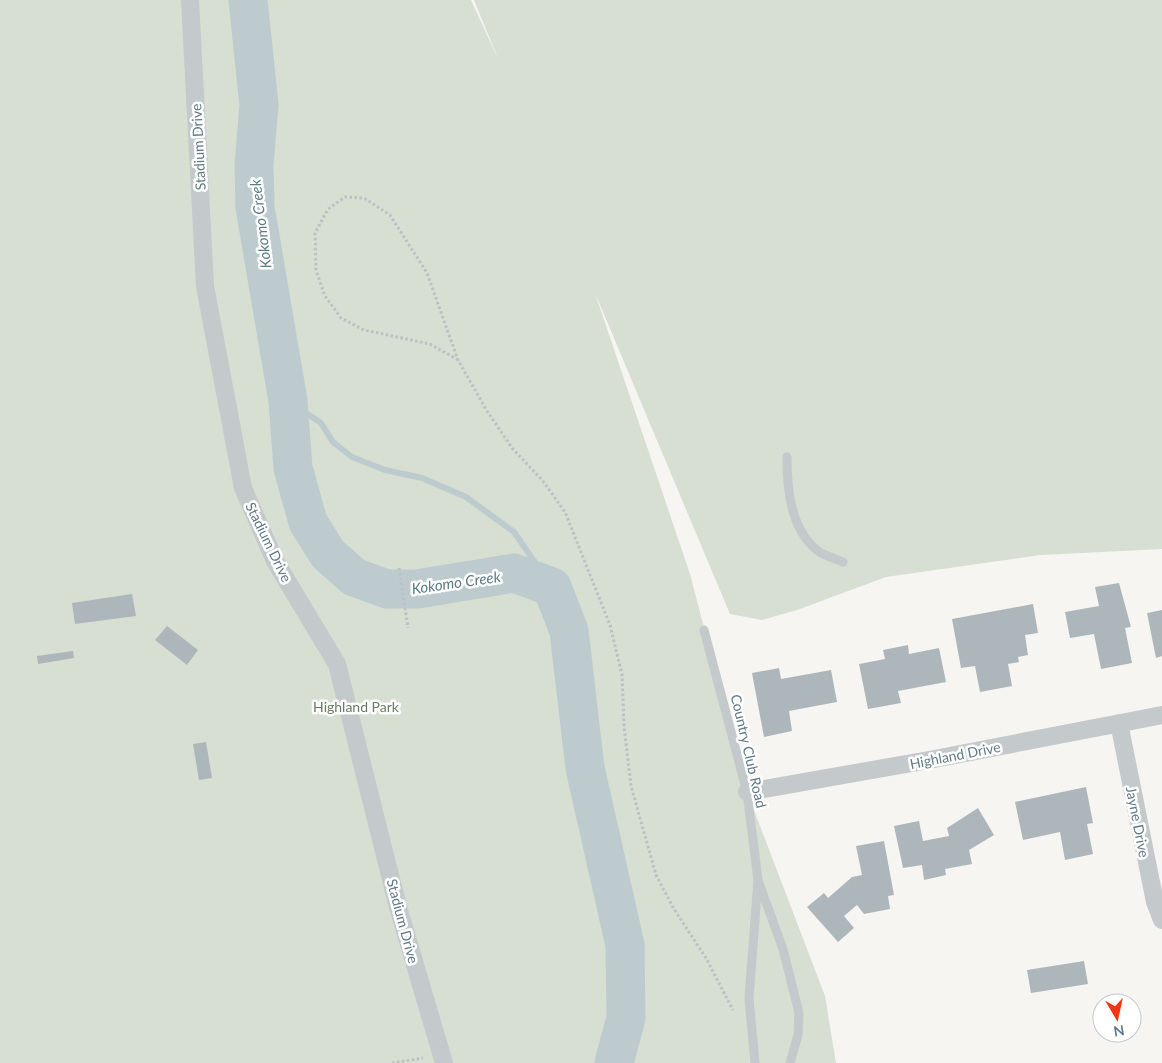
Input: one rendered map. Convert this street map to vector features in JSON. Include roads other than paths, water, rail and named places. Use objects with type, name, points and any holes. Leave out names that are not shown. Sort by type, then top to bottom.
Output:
[{"type":"street","name":"Stadium Drive","points":[[190,0],[205,286],[243,488],[275,561],[337,664],[398,907],[443,1059]]},
{"type":"street","name":"Highland Drive","points":[[747,792],[930,760],[1162,715]]},
{"type":"street","name":"Jayne Drive","points":[[1119,723],[1153,892],[1162,920]]},
{"type":"lane","points":[[787,457],[787,490],[804,535],[818,551],[843,562]]},
{"type":"lane","name":"Country Club Road","points":[[704,630],[747,792],[758,880],[749,998],[755,1063]]},
{"type":"lane","name":"Country Club Road","points":[[758,880],[783,949],[799,1013],[798,1035],[790,1063]]},
{"type":"waterway","name":"Kokomo Creek","points":[[248,0],[259,105],[254,165],[255,207],[288,401],[293,468],[308,522],[328,554],[354,577],[387,589],[417,589],[514,573],[552,587],[569,631],[585,768],[625,945],[626,1018],[614,1063]]},
{"type":"waterway","points":[[288,401],[321,423],[333,442],[352,457],[385,470],[422,478],[466,497],[514,532],[552,587]]},
{"type":"park label","name":"Highland Park","points":[[356,706]]}]
